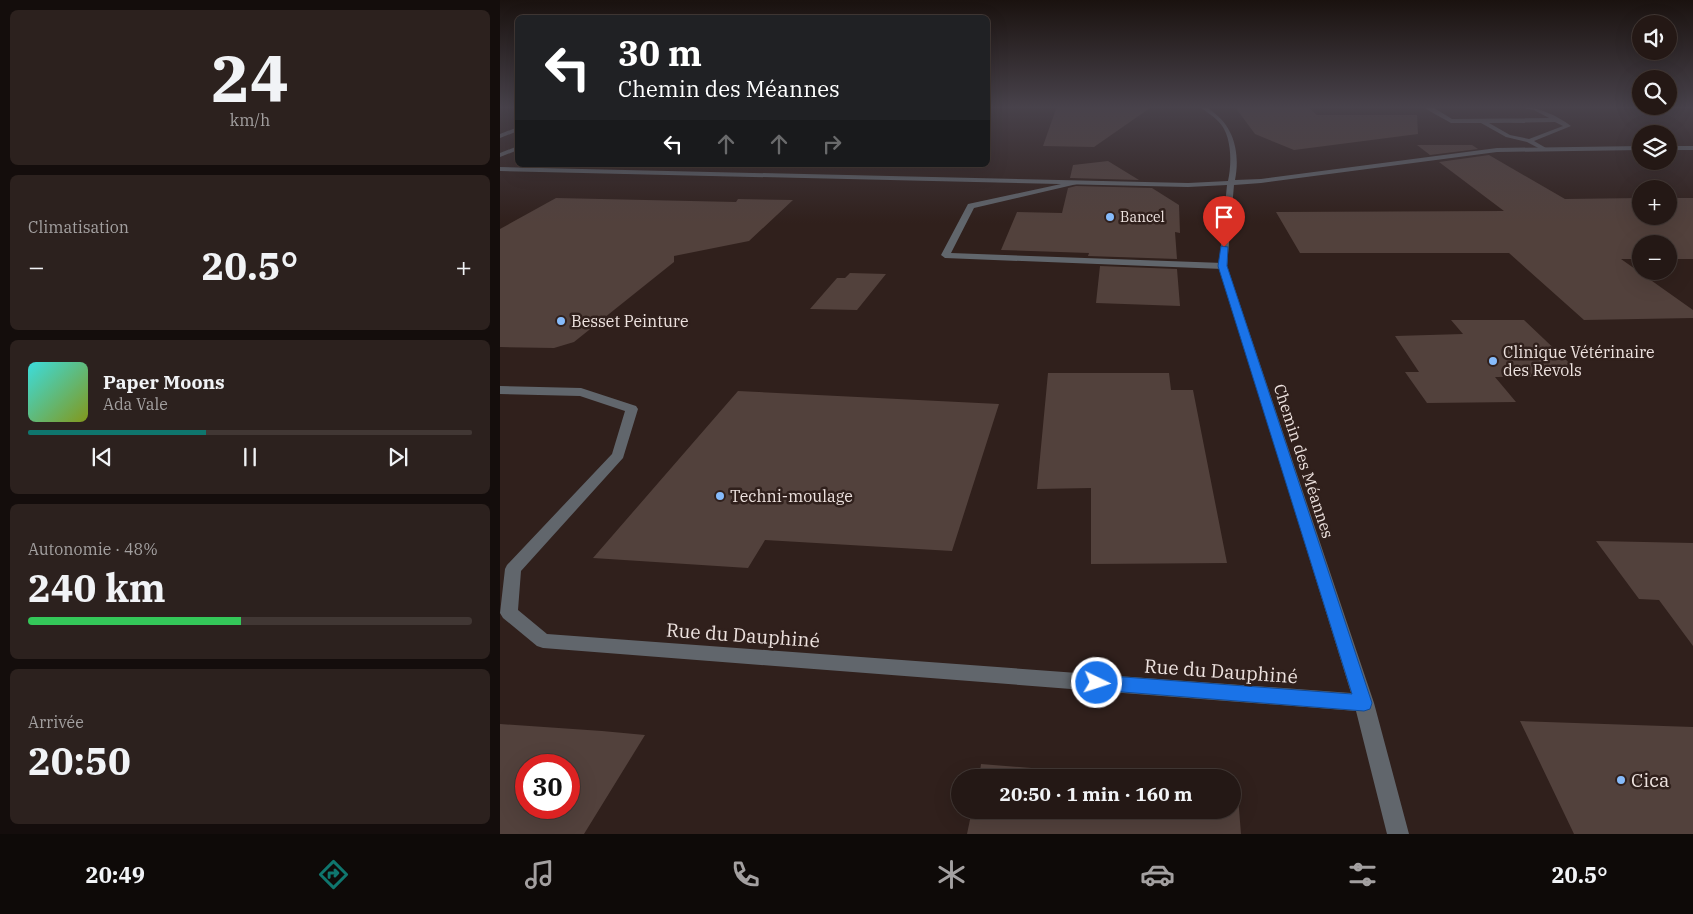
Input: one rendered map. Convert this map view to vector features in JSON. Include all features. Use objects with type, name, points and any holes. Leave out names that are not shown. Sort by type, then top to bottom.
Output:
[{"type":"street","name":"Chemin des Méannes","points":[[1232,145],[1233,172],[1230,184],[1222,266],[1364,703],[1398,834]]},
{"type":"street","points":[[1536,145],[1544,149]]},
{"type":"street","points":[[500,169],[1075,183],[1230,184],[1476,152],[1632,148]]},
{"type":"street","points":[[1677,148],[1693,148]]},
{"type":"street","points":[[500,155],[515,149]]},
{"type":"street","points":[[1075,183],[972,206],[945,255],[1222,266]]},
{"type":"street","name":"Rue du Dauphiné","points":[[500,390],[581,392],[632,409],[618,456],[513,569],[510,613],[544,641],[1364,703]]},
{"type":"building","points":[[1043,145],[1097,145],[1094,147]]},
{"type":"building","points":[[1282,145],[1333,145],[1294,150]]},
{"type":"building","points":[[1417,145],[1472,145],[1478,149],[1430,155]]},
{"type":"building","points":[[1489,155],[1565,199],[1632,198],[1632,225],[1677,225],[1677,198],[1693,198],[1693,259],[1677,259],[1677,235],[1632,235],[1632,259],[1621,259],[1632,267],[1632,280],[1651,280],[1693,310],[1693,318],[1584,320],[1509,253],[1300,253],[1276,212],[1504,211],[1439,162]]},
{"type":"building","points":[[1108,161],[1139,180],[1070,178],[1073,165]]},
{"type":"building","points":[[1076,186],[1152,188],[1179,205],[1180,233],[1175,232],[1177,259],[1088,256],[1089,253],[1001,250],[1017,212],[1062,213],[1068,188]]},
{"type":"building","points":[[556,198],[736,202],[738,199],[793,200],[749,241],[674,256],[674,262],[574,342],[554,348],[500,347],[500,229]]},
{"type":"building","points":[[1100,266],[1177,269],[1180,306],[1096,303]]},
{"type":"building","points":[[850,273],[886,274],[857,310],[810,309],[837,278],[845,278]]},
{"type":"building","name":"Clinique Vétérinaire des Revols","points":[[1451,320],[1524,320],[1583,376],[1495,377],[1516,402],[1427,403],[1405,372],[1419,372],[1395,336],[1463,334]]},
{"type":"building","points":[[1048,373],[1169,373],[1171,390],[1193,390],[1227,563],[1091,564],[1091,488],[1037,489]]},
{"type":"building","name":"Techni-moulage","points":[[738,391],[999,404],[952,551],[765,540],[748,568],[593,558]]},
{"type":"building","points":[[1596,541],[1693,543],[1693,646],[1659,600],[1639,599]]},
{"type":"building","name":"Cica","points":[[1520,721],[1693,727],[1693,834],[1574,834]]},
{"type":"building","points":[[500,724],[645,735],[584,834],[500,834]]},
{"type":"building","points":[[981,764],[1044,769],[980,769]]},
{"type":"building","points":[[970,819],[1240,819],[1241,834],[967,834]]},
{"type":"place","name":"Bancel","points":[[1110,217]]},
{"type":"place","name":"Besset Peinture","points":[[561,321]]},
{"type":"place","name":"Clinique Vétérinaire des Revols","points":[[1493,361]]},
{"type":"place","name":"Techni-moulage","points":[[720,496]]},
{"type":"place","name":"Cica","points":[[1621,780]]},
{"type":"route","points":[[1097,683],[1364,703],[1222,266],[1224,247]]}]
